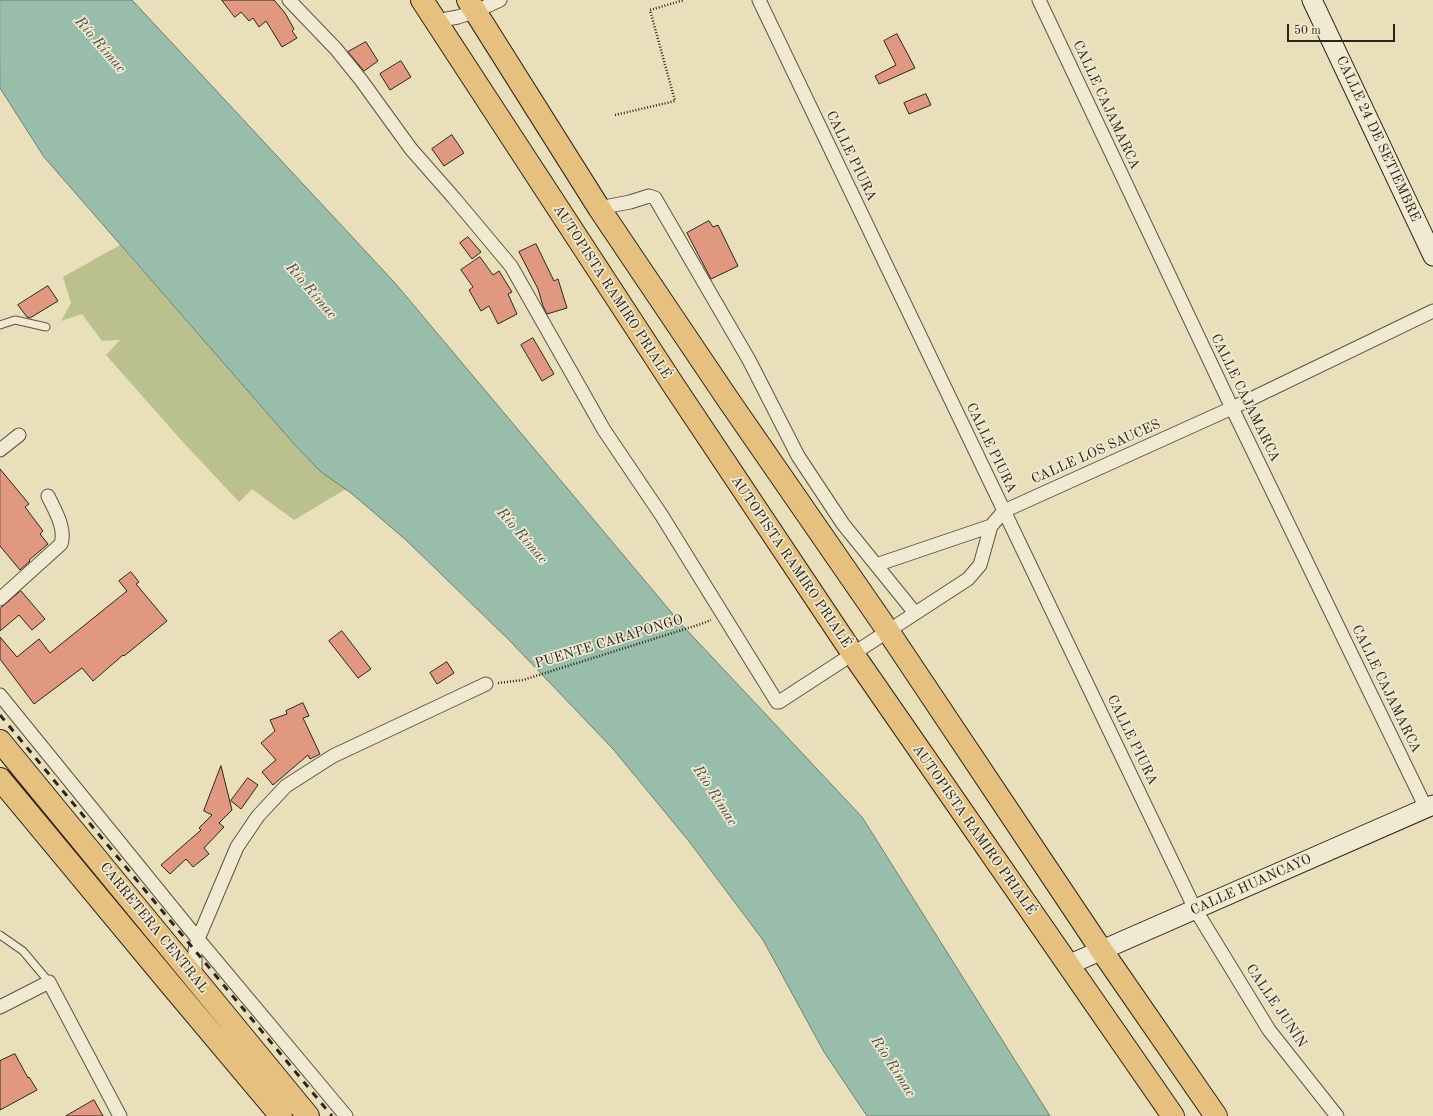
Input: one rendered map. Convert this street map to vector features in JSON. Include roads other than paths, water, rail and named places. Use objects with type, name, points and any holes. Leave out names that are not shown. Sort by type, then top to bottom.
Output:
[{"type":"highway","name":"AUTOPISTA RAMIRO PRIALÉ","points":[[422,0],[676,389],[853,654],[1173,1116]]},
{"type":"highway","points":[[472,6],[599,208],[727,398],[888,631],[1102,951],[1216,1116]]},
{"type":"highway","name":"CARRETERA CENTRAL","points":[[0,741],[308,1116]]},
{"type":"highway","name":"CARRETERA CENTRAL","points":[[0,779],[193,1012],[276,1115]]},
{"type":"street","name":"CALLE LOS SAUCES","points":[[289,0],[336,49],[361,80],[411,149],[511,266],[604,430],[662,516],[775,701],[779,702],[968,579],[980,565],[991,526],[1004,511],[1232,408],[1433,311]]},
{"type":"street","points":[[436,21],[458,17],[472,6],[500,0]]},
{"type":"street","name":"CALLE PIURA","points":[[758,0],[1195,909]]},
{"type":"street","name":"CALLE CAJAMARCA","points":[[1039,0],[1232,408],[1429,806]]},
{"type":"street","name":"CALLE 24 DE SETIEMBRE","points":[[1312,0],[1433,256]]},
{"type":"street","points":[[599,208],[630,202],[649,196],[655,198],[749,360],[798,456],[843,524],[915,613]]},
{"type":"street","points":[[0,450],[19,435]]},
{"type":"street","points":[[0,599],[61,544],[64,536],[62,527],[48,496]]},
{"type":"street","points":[[876,565],[991,526]]},
{"type":"street","points":[[193,1012],[195,950],[198,939],[237,847],[258,816],[286,786],[334,756],[486,684]]},
{"type":"street","points":[[0,696],[198,939],[346,1116]]},
{"type":"street","name":"CALLE HUANCAYO","points":[[1068,966],[1429,806]]},
{"type":"street","name":"CALLE JUNÍN","points":[[1195,909],[1269,1030],[1337,1116]]},
{"type":"street","points":[[0,1007],[49,982],[120,1116]]},
{"type":"lane","points":[[0,324],[15,320],[46,327]]},
{"type":"lane","points":[[0,935],[23,951],[49,982]]},
{"type":"water","name":"Río Rímac","points":[[0,0],[132,0],[395,283],[682,625],[862,817],[1050,1116],[867,1116],[824,1052],[763,940],[688,840],[613,749],[509,640],[406,540],[351,493],[321,472],[295,445],[44,157],[0,88]]},
{"type":"railway","points":[[0,715],[332,1116]]}]
